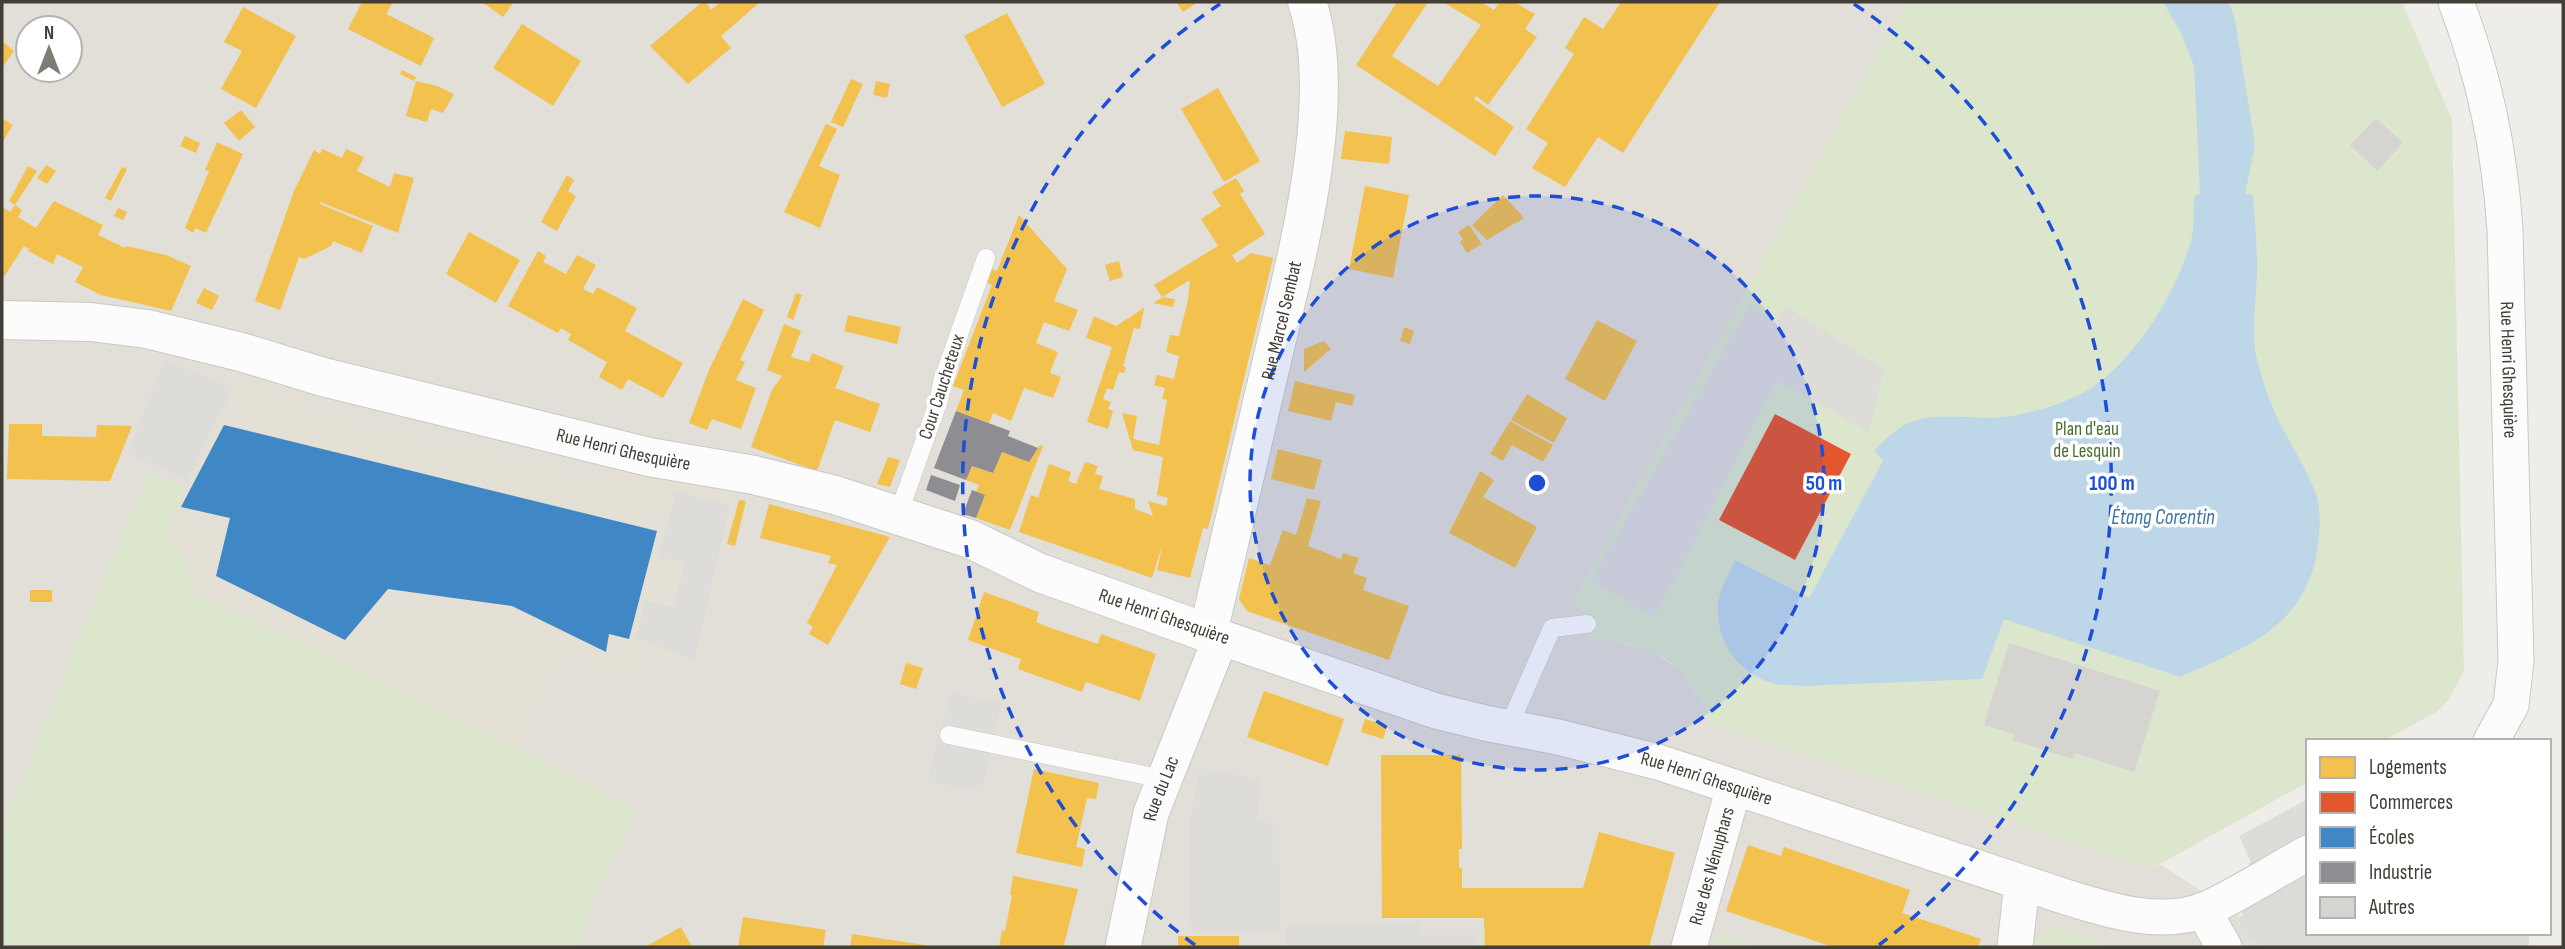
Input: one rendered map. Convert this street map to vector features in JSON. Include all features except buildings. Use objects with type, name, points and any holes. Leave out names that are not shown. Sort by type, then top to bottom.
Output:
[{"type":"street","name":"Rue Marcel Sembat","points":[[1214,635],[1292,274],[1314,151],[1320,79],[1317,46],[1307,2]]},
{"type":"street","name":"Rue Henri Ghesquière","points":[[2456,2],[2474,53],[2492,127],[2503,194],[2505,230],[2516,661],[2511,705],[2492,739]]},
{"type":"street","name":"Rue Henri Ghesquière","points":[[2,320],[91,322],[158,331],[242,352],[323,377],[479,416],[649,457],[765,477],[835,495],[970,539],[1069,584],[1436,710],[1626,753],[2022,883],[2126,914],[2168,916],[2203,910],[2306,854]]},
{"type":"street","name":"Rue du Lac","points":[[1124,947],[1151,813],[1214,635]]},
{"type":"street","name":"Rue des Nénuphars","points":[[1689,947],[1734,787]]},
{"type":"street","points":[[2015,947],[2022,883]]},
{"type":"street","points":[[2203,910],[2224,947]]},
{"type":"lane","name":"Cour Caucheteux","points":[[898,515],[986,258]]},
{"type":"lane","points":[[1507,728],[1552,628],[1587,624]]},
{"type":"lane","points":[[949,735],[1163,779]]},
{"type":"shaded area","points":[[2,2],[1906,2],[1573,602],[1584,612],[1589,641],[1609,640],[1649,649],[1682,672],[1705,705],[1711,725],[2148,867],[2160,864],[2288,947],[2,947]]},
{"type":"shaded area","points":[[1785,306],[1884,369],[1869,432],[1777,381],[1655,617],[1591,581],[1749,307],[1775,321]]},
{"type":"shaded area","points":[[165,361],[233,387],[187,479],[127,453]]},
{"type":"shaded area","points":[[245,380],[303,393],[310,409],[606,478],[619,471],[736,492],[696,668],[656,656],[633,679],[616,681],[564,656],[521,749],[196,594],[185,557],[166,533],[234,396]]},
{"type":"shaded area","points":[[676,491],[730,505],[695,661],[636,637],[646,601],[674,607],[685,561],[658,558]]},
{"type":"shaded area","points":[[951,693],[1001,703],[982,792],[927,782]]},
{"type":"shaded area","points":[[1200,768],[1262,780],[1256,821],[1279,824],[1280,934],[1191,932],[1190,820]]},
{"type":"shaded area","points":[[2306,800],[2306,935],[2530,935],[2528,947],[2261,947],[2239,932],[2250,860],[2239,836]]},
{"type":"shaded area","points":[[1420,923],[1420,935],[1477,934],[1477,947],[1287,947],[1286,924]]},
{"type":"green space","name":"Plan d'eau de Lesquin","points":[[1906,2],[2402,2],[2452,120],[2464,671],[2449,699],[2438,711],[2387,739],[2306,739],[2306,783],[2160,864],[2148,867],[1711,725],[1703,704],[1680,672],[1650,651],[1611,641],[1589,641],[1584,612],[1573,602]]},
{"type":"green space","points":[[150,473],[186,489],[166,533],[185,557],[196,594],[521,749],[637,810],[575,947],[2,947],[2,831],[97,593]]},
{"type":"green space","points":[[2053,925],[2113,947],[2028,947]]},
{"type":"green space","points":[[1719,934],[1757,947],[1715,947]]},
{"type":"water","name":"Étang Corentin","points":[[2163,2],[2229,2],[2235,20],[2255,145],[2245,194],[2253,195],[2256,232],[2255,350],[2271,405],[2308,475],[2319,509],[2318,545],[2312,573],[2302,596],[2287,615],[2250,644],[2180,677],[2004,619],[1982,679],[1803,686],[1762,680],[1733,656],[1721,633],[1718,620],[1720,594],[1735,560],[1809,598],[1883,461],[1874,450],[1895,431],[1910,423],[1935,417],[1990,418],[2025,413],[2047,408],[2079,395],[2121,363],[2164,304],[2184,263],[2192,239],[2194,196],[2200,194],[2194,66],[2181,33]]}]
